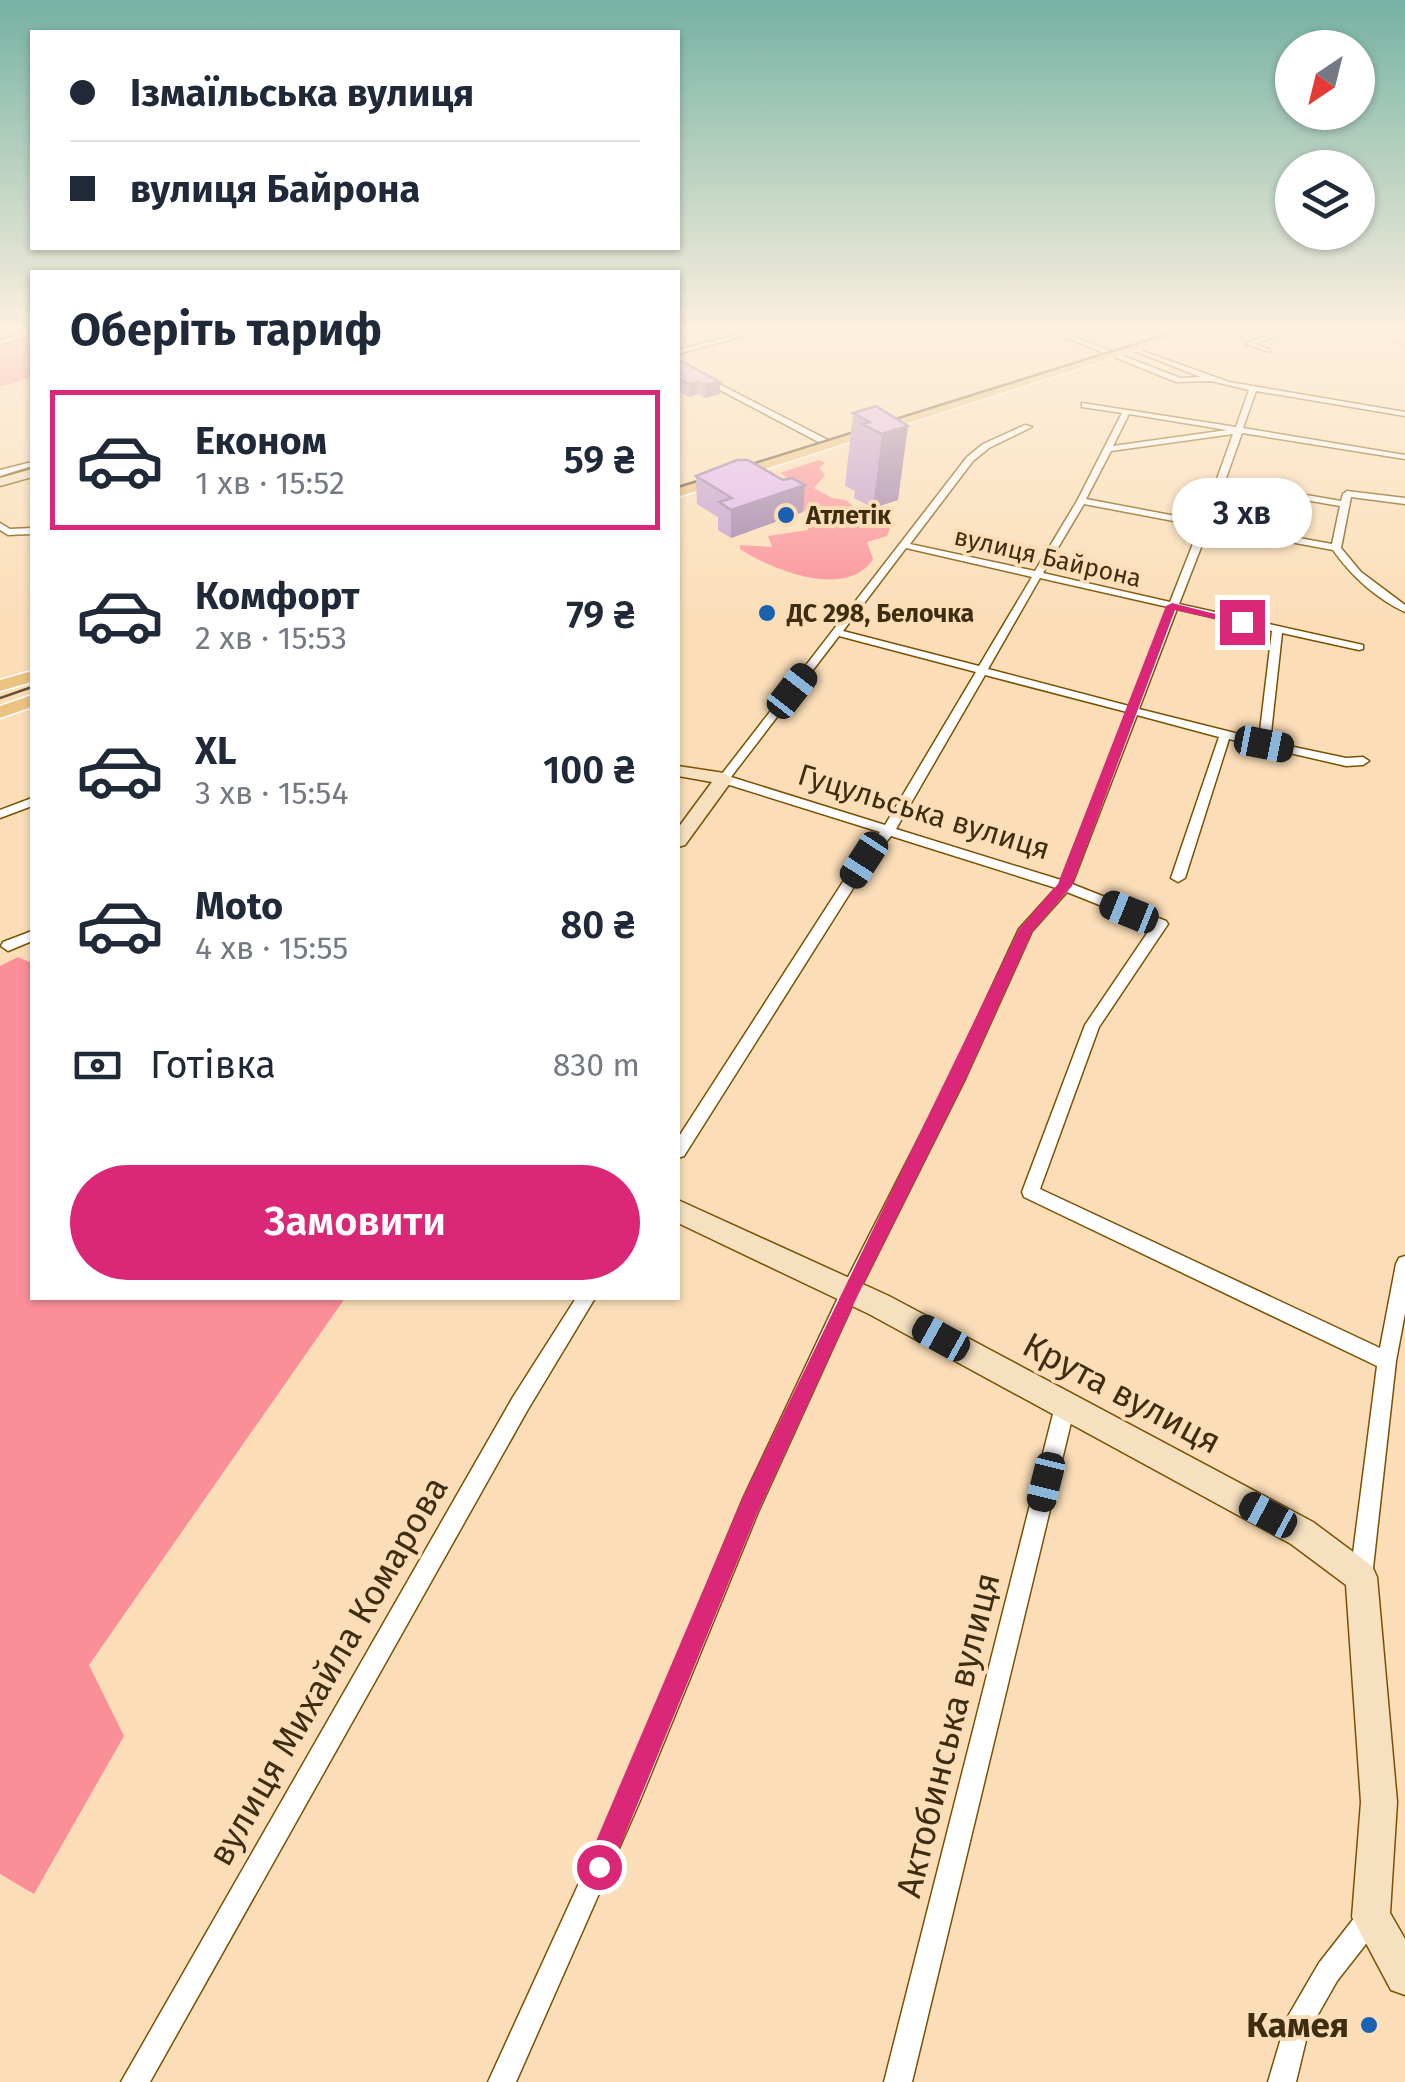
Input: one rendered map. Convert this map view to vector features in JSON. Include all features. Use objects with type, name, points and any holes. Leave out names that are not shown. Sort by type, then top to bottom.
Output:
[{"type":"main road","points":[[680,479],[870,426]]},
{"type":"main road","points":[[680,492],[822,441]]},
{"type":"main road","points":[[0,686],[30,677]]},
{"type":"main road","points":[[0,712],[30,703]]},
{"type":"street","points":[[794,426],[822,441]]},
{"type":"street","points":[[680,837],[970,458],[1028,426]]},
{"type":"street","points":[[680,1148],[864,860],[889,829],[984,670],[1035,574],[1082,500],[1119,426]]},
{"type":"street","points":[[1217,426],[1405,457]]},
{"type":"street","points":[[502,2082],[631,1795],[750,1506],[850,1290],[957,1078],[1026,929],[1064,886],[1241,426]]},
{"type":"street","points":[[1108,449],[1240,430]]},
{"type":"street","points":[[0,473],[30,465]]},
{"type":"street","points":[[0,482],[30,474]]},
{"type":"street","points":[[1221,483],[1344,504]]},
{"type":"street","points":[[1336,548],[1347,494],[1405,501]]},
{"type":"street","points":[[1082,500],[1336,548],[1356,572],[1405,608]]},
{"type":"street","points":[[0,526],[8,532],[30,530]]},
{"type":"street","name":"вулиця Байрона","points":[[904,545],[1359,647]]},
{"type":"street","points":[[1264,744],[1277,630]]},
{"type":"street","points":[[837,632],[1225,736],[1362,762]]},
{"type":"street","points":[[1178,878],[1225,736]]},
{"type":"street","points":[[680,771],[724,780]]},
{"type":"street","name":"Гуцульська вулиця","points":[[724,780],[1064,886],[1162,924],[1092,1025],[1030,1192],[1387,1361]]},
{"type":"street","points":[[0,814],[30,803]]},
{"type":"street","points":[[8,946],[30,937]]},
{"type":"street","name":"Крута вулиця","points":[[680,1211],[850,1290],[1302,1533],[1362,1576]]},
{"type":"street","points":[[1405,1264],[1387,1361],[1362,1576],[1379,1802],[1371,1917],[1405,1976]]},
{"type":"street","name":"вулиця Михайла Комарова","points":[[135,2082],[511,1421],[585,1300]]},
{"type":"street","name":"Актобинська вулиця","points":[[898,2082],[1066,1406]]},
{"type":"street","points":[[1282,2082],[1296,2026],[1328,1972],[1371,1917]]},
{"type":"shaded area","points":[[819,460],[825,463],[819,468],[825,475],[814,488],[832,498],[846,500],[857,510],[893,520],[887,536],[867,542],[873,559],[846,578],[789,572],[740,549],[740,545],[772,547],[768,536],[808,530],[806,512],[801,509],[792,481],[780,473]]},
{"type":"shaded area","points":[[18,957],[30,962],[30,1300],[344,1300],[89,1665],[124,1736],[34,1894],[0,1874],[0,966]]},
{"type":"building","points":[[866,426],[907,426],[882,434]]},
{"type":"building","points":[[737,460],[748,460],[783,480],[792,478],[805,485],[731,510],[719,502],[732,498],[696,476]]},
{"type":"tram line","points":[[680,486],[872,426]]},
{"type":"tram line","points":[[0,698],[30,688]]},
{"type":"place","name":"Атлетік","points":[[786,515]]},
{"type":"place","name":"ДС 298, Белочка","points":[[767,613]]},
{"type":"place","name":"Камея","points":[[1369,2025]]},
{"type":"route","points":[[599,1867],[750,1506],[850,1290],[957,1078],[1026,929],[1064,886],[1172,606],[1242,622]]}]
